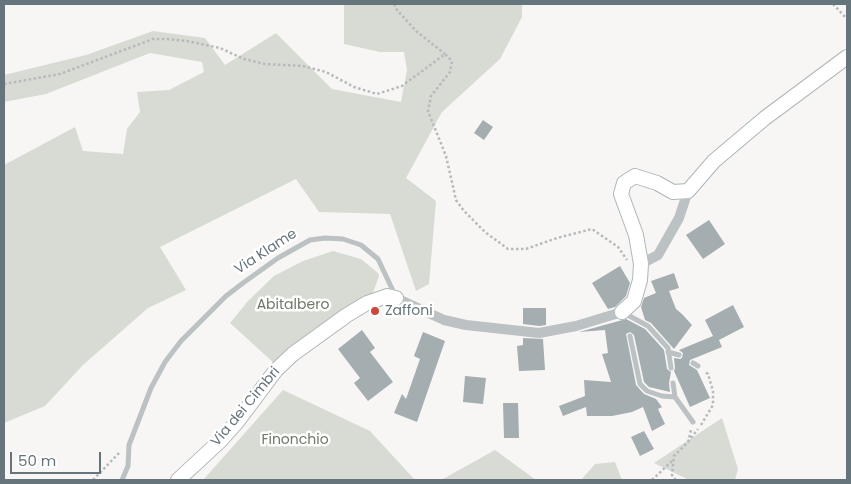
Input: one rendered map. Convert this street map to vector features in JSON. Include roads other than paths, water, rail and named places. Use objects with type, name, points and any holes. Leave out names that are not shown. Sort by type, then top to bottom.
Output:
[{"type":"street","points":[[641,264],[658,255],[679,218],[688,192],[714,161],[743,136],[847,57]]},
{"type":"street","points":[[396,298],[444,320],[466,325],[539,334],[622,315],[634,301],[640,280],[641,264],[636,234],[621,194],[624,183],[635,176],[657,183],[674,192],[688,192]]},
{"type":"street","name":"Via dei Cimbri","points":[[178,480],[220,441],[237,422],[276,370],[293,354],[367,303],[387,296],[396,298]]},
{"type":"lane","name":"Via Klame","points":[[122,480],[128,466],[128,445],[151,388],[165,362],[180,342],[238,287],[295,247],[310,240],[324,238],[343,239],[361,245],[378,259],[396,298]]},
{"type":"lane","points":[[622,315],[648,326],[668,348],[671,368]]},
{"type":"lane","points":[[630,336],[640,384],[648,391],[662,396],[675,397]]},
{"type":"lane","points":[[668,352],[678,355]]},
{"type":"lane","points":[[673,383],[675,397],[693,422]]},
{"type":"place","name":"Zaffoni","points":[[375,311]]},
{"type":"park label","name":"Abitalbero","points":[[293,305]]},
{"type":"park label","name":"Finonchio","points":[[295,440]]}]
